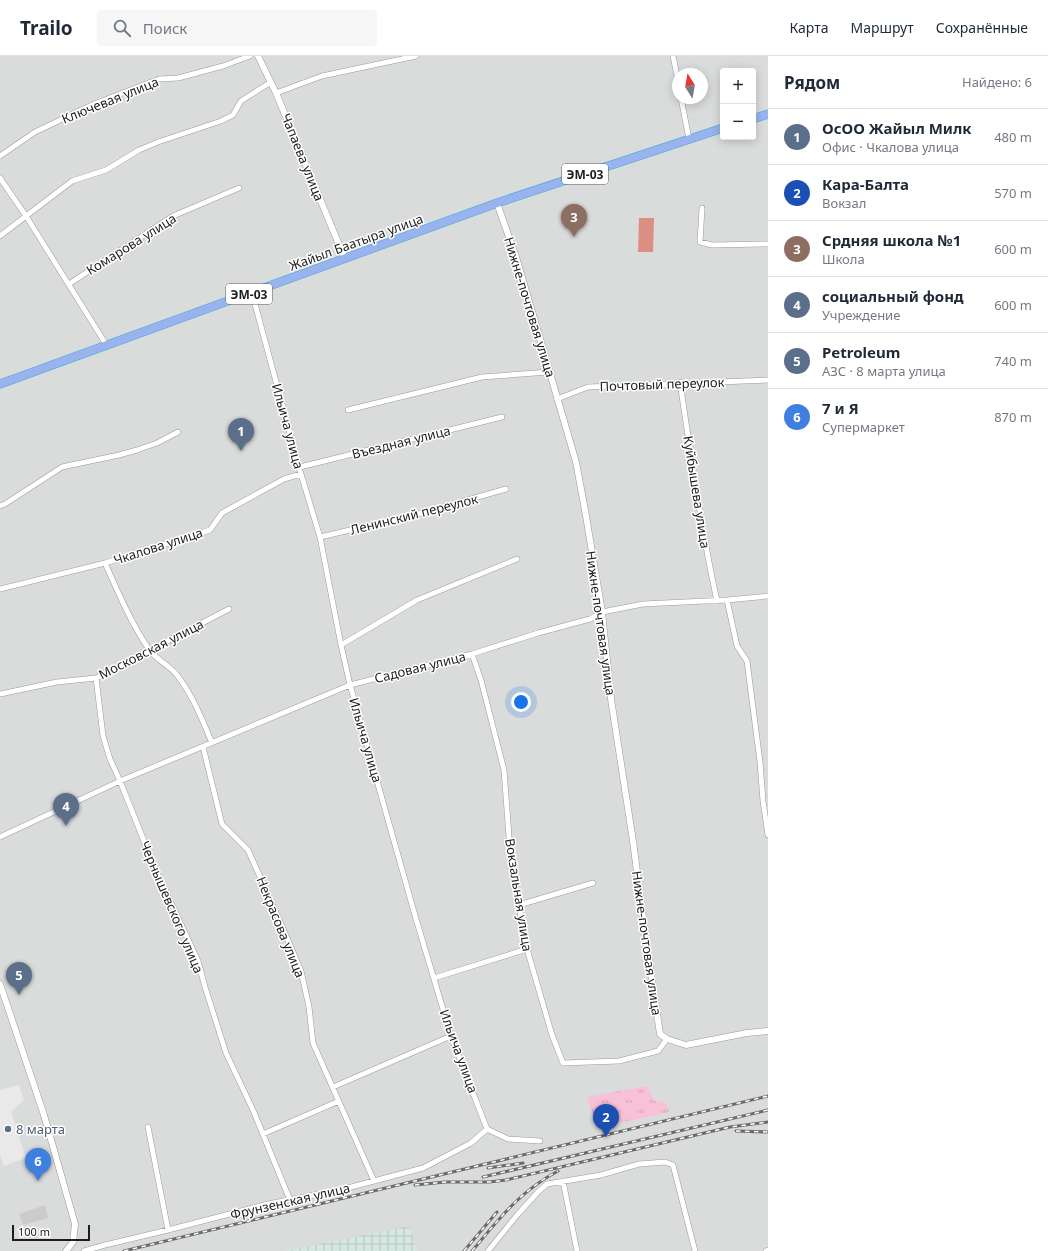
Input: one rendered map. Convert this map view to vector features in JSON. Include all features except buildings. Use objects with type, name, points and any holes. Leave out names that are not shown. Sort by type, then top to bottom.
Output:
[{"type":"highway","points":[[756,118],[768,114]]},
{"type":"highway","name":"Жайыл Баатыра улица","points":[[0,384],[497,203],[720,129]]},
{"type":"street","name":"Ключевая улица","points":[[0,156],[35,132],[94,104],[159,79],[178,78],[223,66],[250,56]]},
{"type":"street","name":"Чапаева улица","points":[[258,56],[276,93],[345,259]]},
{"type":"street","points":[[276,93],[322,76],[416,56]]},
{"type":"street","points":[[673,56],[675,68]]},
{"type":"street","points":[[0,236],[72,182],[106,170],[139,150],[158,142],[220,121],[233,115],[241,101],[271,82]]},
{"type":"street","points":[[682,104],[689,139]]},
{"type":"street","points":[[0,178],[26,216],[107,346]]},
{"type":"street","name":"Комарова улица","points":[[69,284],[173,216],[239,188]]},
{"type":"street","name":"Нижне-почтовая улица","points":[[497,203],[516,257],[576,462],[602,612],[611,699],[633,841],[660,1034],[667,1039]]},
{"type":"street","points":[[702,208],[700,242],[712,245],[768,244]]},
{"type":"street","name":"Ильича улица","points":[[252,293],[301,474],[320,537],[340,645],[350,685],[416,920],[451,1036],[487,1129]]},
{"type":"street","points":[[348,410],[482,377],[549,372]]},
{"type":"street","name":"Почтовый переулок","points":[[557,399],[588,387],[680,382],[768,380]]},
{"type":"street","name":"Куйбышева улица","points":[[680,382],[696,496],[706,550],[718,600]]},
{"type":"street","name":"Въездная улица","points":[[300,467],[502,417]]},
{"type":"street","points":[[0,506],[62,467],[131,452],[157,443],[178,432]]},
{"type":"street","name":"Чкалова улица","points":[[0,589],[105,563],[210,530],[222,513],[284,479],[301,474]]},
{"type":"street","name":"Ленинский переулок","points":[[320,537],[415,515],[506,490]]},
{"type":"street","points":[[340,645],[417,600],[517,559]]},
{"type":"street","points":[[105,563],[128,614],[149,650],[176,674],[194,700],[212,743]]},
{"type":"street","name":"Садовая улица","points":[[0,837],[120,781],[350,685],[472,654],[538,633],[590,619],[602,612],[643,604],[727,600],[768,596]]},
{"type":"street","points":[[727,600],[737,646],[746,661],[768,835]]},
{"type":"street","name":"Московская улица","points":[[0,694],[57,682],[96,678],[229,609]]},
{"type":"street","name":"Вокзальная улица","points":[[472,654],[481,680],[504,770],[511,862],[527,949],[552,1035],[563,1063],[619,1061],[658,1051],[667,1039]]},
{"type":"street","name":"Чернышевского улица","points":[[96,678],[103,736],[110,759],[154,866],[198,961],[226,1053],[253,1110],[290,1200]]},
{"type":"street","name":"Некрасова улица","points":[[203,747],[222,824],[248,850],[281,924],[300,971],[310,1007],[313,1043],[374,1181]]},
{"type":"street","points":[[519,905],[593,882]]},
{"type":"street","points":[[434,978],[527,949]]},
{"type":"street","points":[[0,984],[44,1115],[75,1224],[73,1242],[66,1251]]},
{"type":"street","points":[[667,1039],[686,1045],[747,1033],[768,1031]]},
{"type":"street","points":[[333,1087],[451,1036]]},
{"type":"street","points":[[263,1134],[339,1101]]},
{"type":"street","points":[[148,1127],[168,1230]]},
{"type":"street","points":[[487,1129],[508,1139],[540,1141]]},
{"type":"street","name":"Фрунзенская улица","points":[[84,1251],[105,1244],[168,1230],[268,1204],[340,1190],[423,1168],[471,1143],[487,1129]]},
{"type":"street","points":[[488,1251],[539,1191],[547,1184],[601,1175],[639,1164],[664,1162],[673,1165],[695,1251]]},
{"type":"street","points":[[563,1181],[577,1251]]},
{"type":"shaded area","points":[[0,56],[768,56],[768,1251],[0,1251]]},
{"type":"shaded area","points":[[639,218],[654,218],[653,252],[638,252]]},
{"type":"shaded area","name":"8 марта","points":[[19,1085],[24,1100],[11,1112],[26,1158],[4,1166],[0,1155],[0,1090]]},
{"type":"shaded area","points":[[45,1205],[48,1218],[23,1225],[19,1214]]},
{"type":"shaded area","points":[[409,1226],[417,1251],[285,1251]]},
{"type":"green space","points":[[647,1086],[654,1101],[660,1101],[667,1104],[669,1112],[596,1128],[587,1097]]},
{"type":"railway","points":[[124,1251],[768,1096]]},
{"type":"railway","points":[[483,1177],[768,1110]]},
{"type":"railway","points":[[415,1185],[445,1182],[489,1182],[506,1180],[730,1127],[768,1122]]},
{"type":"railway","points":[[736,1131],[768,1132]]},
{"type":"railway","points":[[488,1168],[523,1163]]},
{"type":"railway","points":[[472,1251],[511,1206],[532,1187],[558,1171]]},
{"type":"railway","points":[[464,1251],[497,1212]]},
{"type":"place","name":"Срдняя школа №1","points":[[574,237]]},
{"type":"place","name":"ОсОО Жайыл Милк","points":[[241,451]]},
{"type":"place","name":"социальный фонд","points":[[66,826]]},
{"type":"place","name":"Petroleum","points":[[19,995]]},
{"type":"place","name":"8 марта","points":[[8,1129]]},
{"type":"place","name":"Кара-Балта","points":[[606,1137]]},
{"type":"place","name":"7 и Я","points":[[38,1181]]}]
